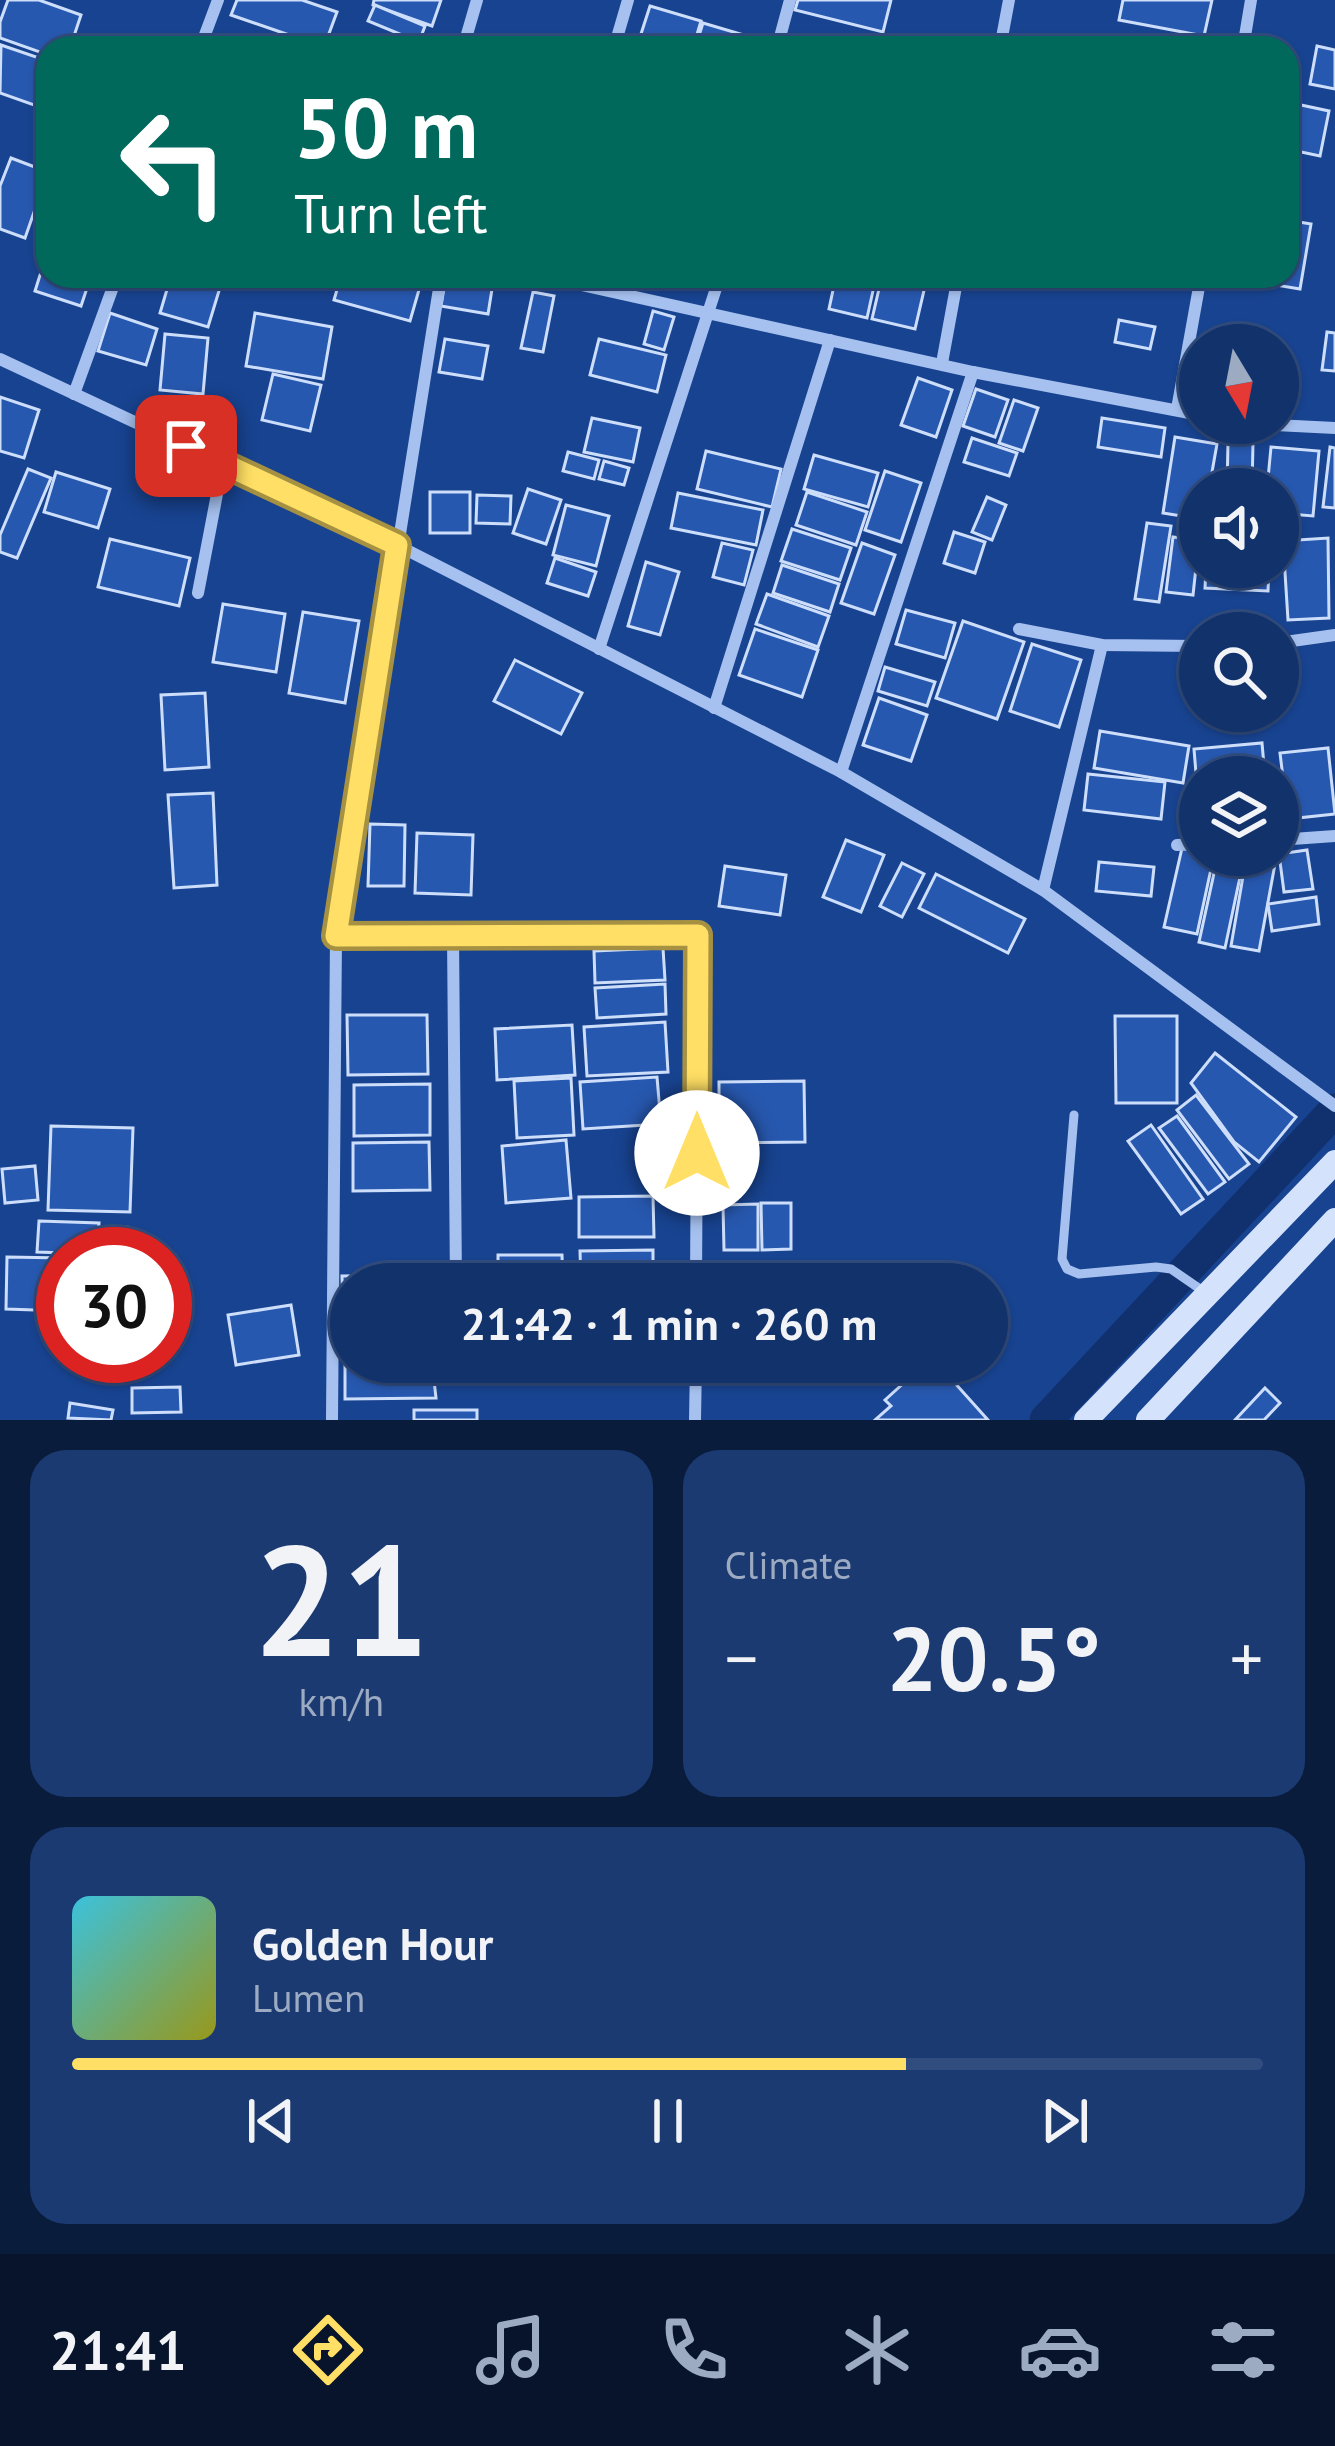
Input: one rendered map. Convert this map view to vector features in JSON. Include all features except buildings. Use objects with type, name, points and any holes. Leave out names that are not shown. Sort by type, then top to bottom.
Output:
[{"type":"main road","points":[[1085,1420],[1335,1162]]},
{"type":"main road","points":[[1148,1420],[1335,1220]]},
{"type":"street","points":[[204,36],[218,0]]},
{"type":"street","points":[[466,36],[477,0]]},
{"type":"street","points":[[618,36],[628,0]]},
{"type":"street","points":[[781,36],[790,0]]},
{"type":"street","points":[[1002,36],[1009,0]]},
{"type":"street","points":[[1245,36],[1251,0]]},
{"type":"street","points":[[74,394],[113,288]]},
{"type":"street","points":[[332,1420],[336,936],[439,288]]},
{"type":"street","points":[[599,288],[973,372],[1177,409],[1199,288]]},
{"type":"street","points":[[599,649],[717,288]]},
{"type":"street","points":[[942,363],[956,288]]},
{"type":"street","points":[[714,708],[830,340]]},
{"type":"street","points":[[0,359],[397,545],[841,772],[1043,890],[1335,1106]]},
{"type":"street","points":[[841,772],[973,372]]},
{"type":"street","points":[[1299,426],[1335,428]]},
{"type":"street","points":[[198,593],[223,463]]},
{"type":"street","points":[[1019,628],[1102,645],[1179,646]]},
{"type":"street","points":[[1299,640],[1335,635]]},
{"type":"street","points":[[1043,890],[1102,645]]},
{"type":"street","points":[[1299,839],[1335,836]]},
{"type":"street","points":[[454,935],[456,1263]]},
{"type":"street","points":[[336,936],[698,935],[696,1263]]},
{"type":"street","points":[[695,1383],[695,1420]]},
{"type":"lane","points":[[1074,1115],[1062,1258],[1067,1269],[1079,1274],[1171,1269],[1208,1294]]},
{"type":"waterway","points":[[1046,1420],[1335,1110]]},
{"type":"route","points":[[186,446],[397,545],[336,936],[698,935],[697,1153]]}]
